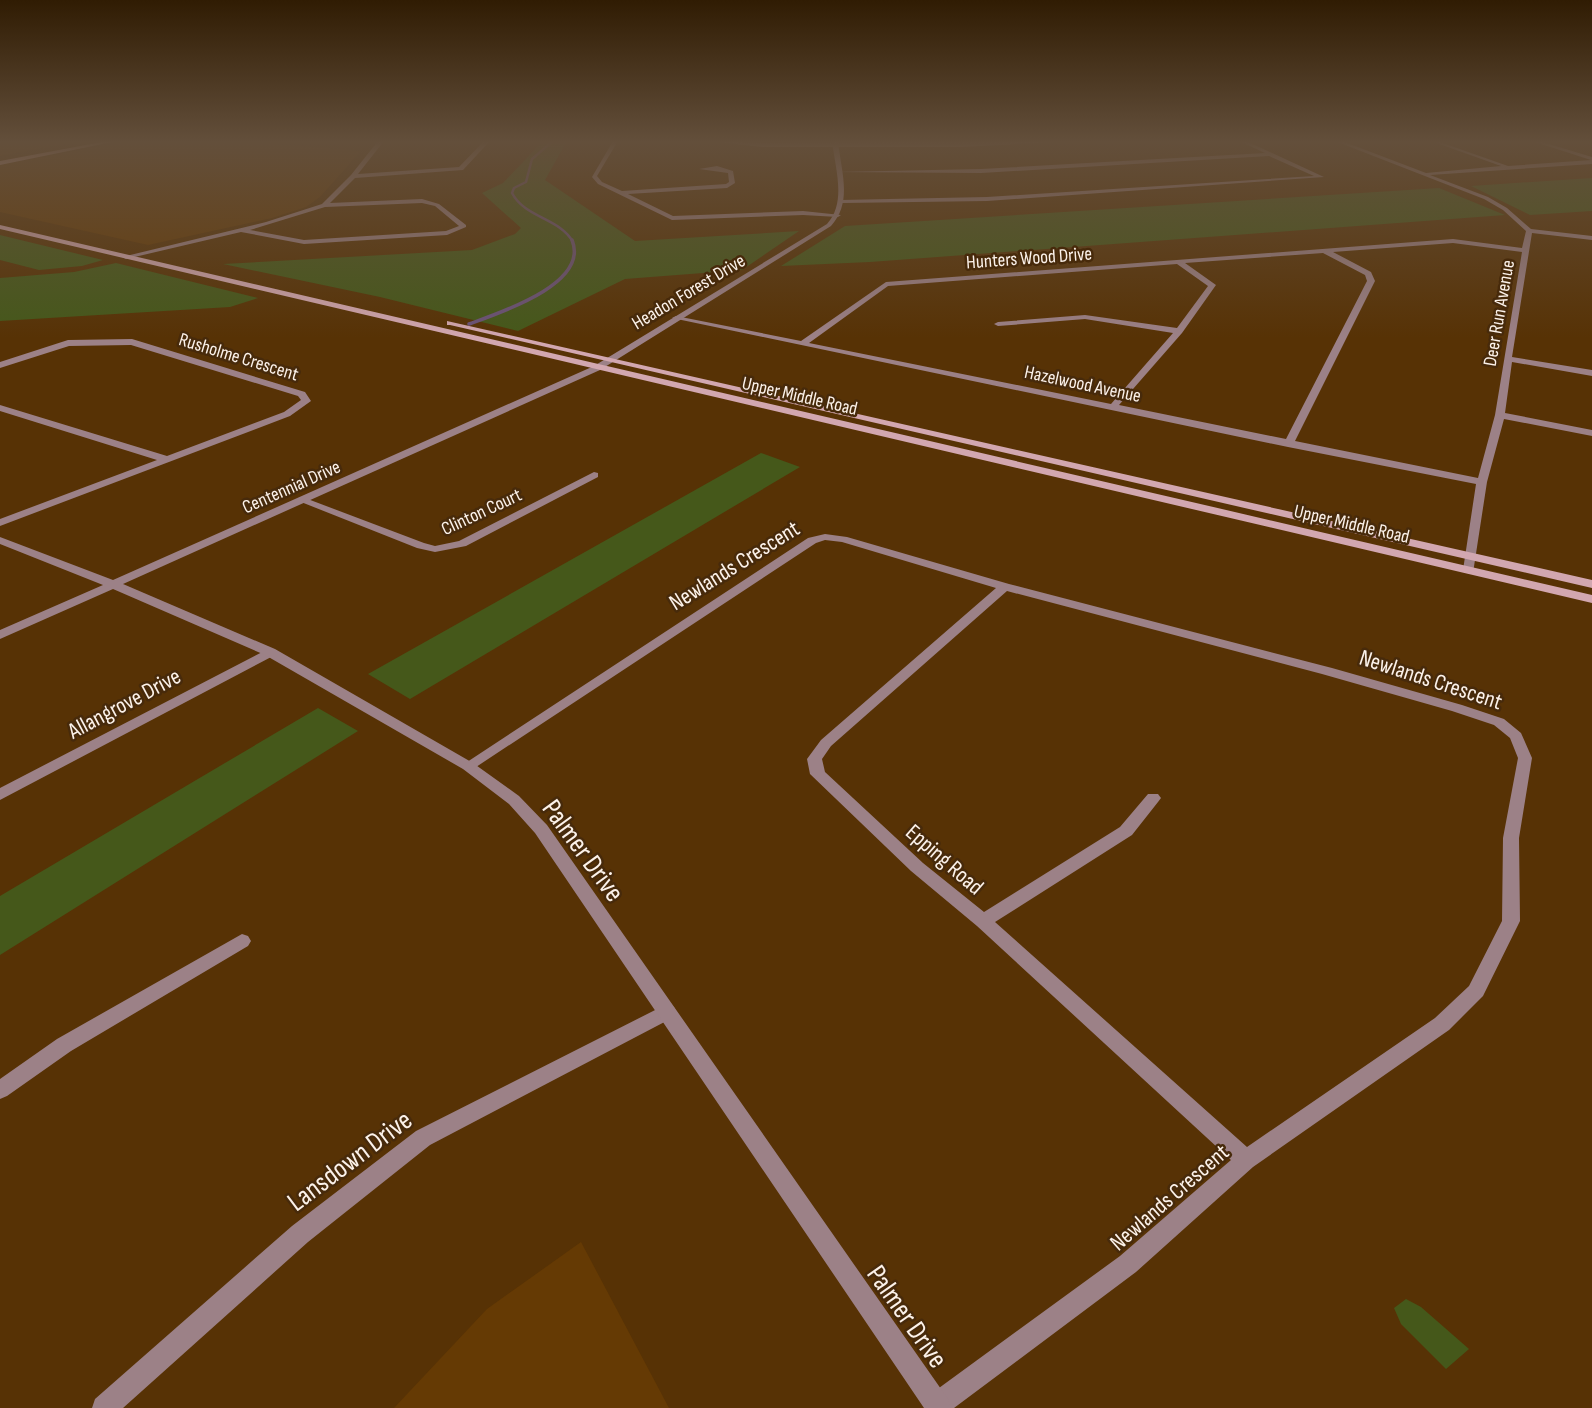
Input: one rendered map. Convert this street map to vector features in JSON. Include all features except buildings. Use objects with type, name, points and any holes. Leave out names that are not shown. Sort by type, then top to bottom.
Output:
[{"type":"main road","name":"Upper Middle Road","points":[[0,220],[1592,584]]},
{"type":"main road","name":"Upper Middle Road","points":[[0,227],[1592,599]]},
{"type":"street","points":[[126,257],[303,214],[320,207]]},
{"type":"street","points":[[239,230],[320,242],[447,233],[464,226],[439,207]]},
{"type":"street","points":[[649,207],[672,218],[803,213],[838,215],[840,207]]},
{"type":"street","name":"Deer Run Avenue","points":[[1469,570],[1482,482],[1500,415],[1507,359],[1530,231],[1501,207]]},
{"type":"street","name":"Headon Forest Drive","points":[[597,368],[818,232],[838,215]]},
{"type":"street","points":[[1530,231],[1592,238]]},
{"type":"street","name":"Hunters Wood Drive","points":[[803,343],[886,284],[1453,242],[1527,251]]},
{"type":"street","points":[[1288,444],[1371,281],[1368,274],[1323,251]]},
{"type":"street","points":[[1113,407],[1179,331],[1212,285],[1177,261]]},
{"type":"street","points":[[998,324],[1086,317],[1179,331]]},
{"type":"street","name":"Hazelwood Avenue","points":[[676,318],[1482,482]]},
{"type":"street","name":"Rusholme Crescent","points":[[0,365],[68,343],[132,342],[302,394],[306,401],[287,414],[0,523]]},
{"type":"street","points":[[1507,359],[1592,373]]},
{"type":"street","name":"Centennial Drive","points":[[0,635],[597,368]]},
{"type":"street","points":[[0,408],[166,459]]},
{"type":"street","points":[[1500,415],[1592,433]]},
{"type":"street","name":"Clinton Court","points":[[301,500],[435,550],[462,544],[594,475]]},
{"type":"street","name":"Newlands Crescent","points":[[468,766],[811,540],[825,537],[843,539],[1005,587],[1457,708],[1499,723],[1516,736],[1525,758],[1511,838],[1511,921],[1476,991],[1442,1024],[1246,1160],[1128,1264],[938,1407]]},
{"type":"street","name":"Palmer Drive","points":[[0,540],[112,584],[270,652],[468,766],[514,800],[541,829],[938,1407]]},
{"type":"street","name":"Epping Road","points":[[1005,587],[826,743],[814,759],[818,774],[916,867],[983,920],[1246,1160]]},
{"type":"street","name":"Allangrove Drive","points":[[0,794],[270,652]]},
{"type":"street","points":[[983,920],[1126,831],[1153,798]]},
{"type":"street","points":[[0,1090],[64,1045],[242,941]]},
{"type":"street","name":"Lansdown Drive","points":[[104,1408],[300,1234],[423,1138],[667,1012]]},
{"type":"shaded area","points":[[0,207],[306,207],[272,218],[148,245],[0,212]]},
{"type":"shaded area","points":[[581,1242],[669,1408],[394,1408],[487,1309]]},
{"type":"green space","points":[[497,207],[584,207],[635,241],[799,231],[742,270],[625,279],[518,331],[380,297],[223,264],[472,250],[515,234],[521,228]]},
{"type":"green space","points":[[1147,207],[1485,207],[1505,215],[870,262],[781,266],[845,226]]},
{"type":"green space","points":[[1513,207],[1592,207],[1592,211],[1530,215]]},
{"type":"green space","points":[[0,235],[103,260],[82,266],[39,270],[0,260]]},
{"type":"green space","points":[[116,263],[258,298],[230,307],[0,321],[0,278],[74,272]]},
{"type":"green space","points":[[761,453],[800,467],[410,699],[368,674]]},
{"type":"green space","points":[[318,708],[358,731],[0,955],[0,896]]},
{"type":"green space","points":[[1406,1299],[1421,1307],[1469,1349],[1446,1369],[1401,1324],[1394,1308]]},
{"type":"waterway","points":[[524,207],[560,228],[572,241]]},
{"type":"waterway","points":[[469,324],[520,304],[555,283],[568,270],[574,256],[572,241]]}]
